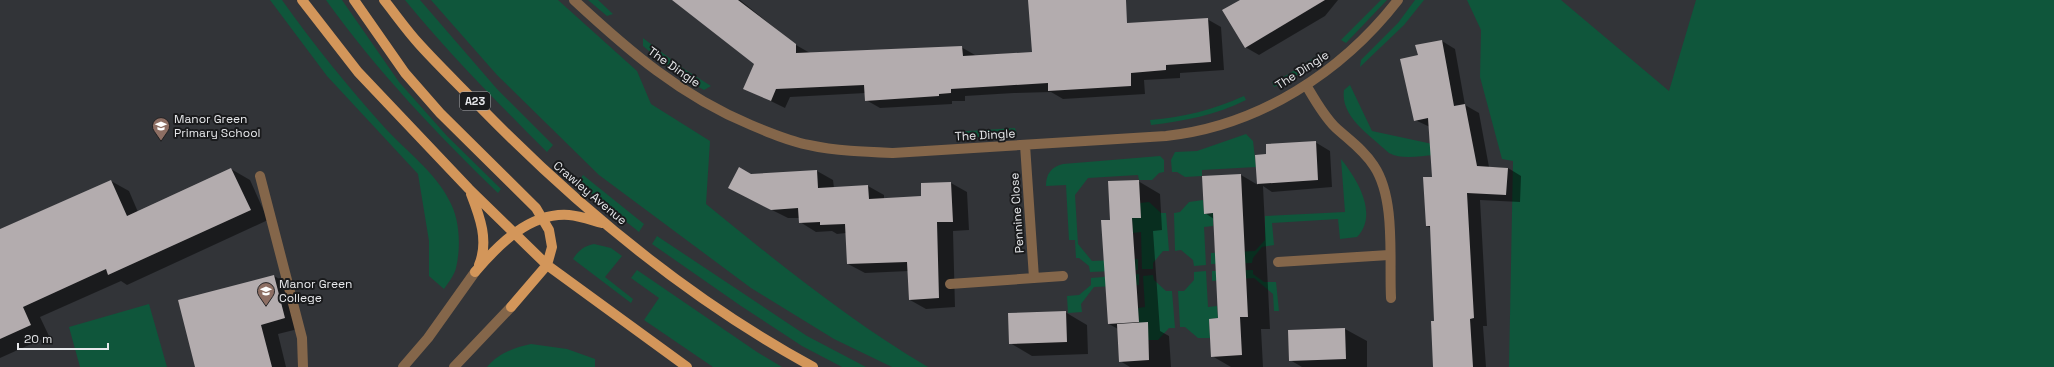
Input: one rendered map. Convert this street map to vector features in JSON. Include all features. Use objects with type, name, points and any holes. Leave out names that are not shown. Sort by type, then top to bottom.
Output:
[{"type":"main road","points":[[302,0],[358,72],[514,235],[547,265],[687,367]]},
{"type":"main road","points":[[354,0],[405,73],[440,113],[536,208],[543,218],[549,230],[552,247],[547,265],[511,307]]},
{"type":"main road","name":"Crawley Avenue","points":[[384,0],[419,44],[530,158],[572,196],[672,276],[736,322],[813,367]]},
{"type":"main road","points":[[469,189],[482,227],[484,242],[482,258],[475,272]]},
{"type":"main road","points":[[475,272],[491,253],[514,235],[543,218],[569,215],[606,224]]},
{"type":"street","name":"The Dingle","points":[[574,0],[652,69],[677,86],[732,117],[789,140],[809,145],[853,151],[893,153],[1025,146],[1191,134],[1216,127],[1267,107],[1326,72],[1362,42],[1398,0]]},
{"type":"street","points":[[1306,85],[1324,115],[1361,149],[1374,166],[1382,181],[1388,199],[1390,298]]},
{"type":"street","name":"Pennine Close","points":[[1025,146],[1034,278]]},
{"type":"street","points":[[260,176],[302,338],[303,367]]},
{"type":"street","points":[[1278,262],[1389,256]]},
{"type":"street","points":[[403,367],[428,338],[475,272]]},
{"type":"street","points":[[950,284],[1063,276]]},
{"type":"street","points":[[454,367],[511,307]]},
{"type":"green space","points":[[270,0],[282,0],[358,97],[385,128],[428,171],[443,190],[453,208],[459,242],[458,260],[455,271],[444,289],[429,276],[429,241],[418,174],[327,76]]},
{"type":"green space","points":[[326,0],[342,0],[399,82],[447,136],[501,189],[498,193],[452,148],[408,101],[366,52]]},
{"type":"green space","points":[[405,0],[420,0],[497,89],[553,145],[547,152],[456,59]]},
{"type":"green space","points":[[431,0],[558,0],[637,71],[651,104],[710,141],[706,204],[842,311],[928,367],[892,367],[834,339],[751,288],[599,175],[497,75]]},
{"type":"green space","points":[[588,0],[598,0],[613,14],[607,16]]},
{"type":"green space","points":[[1381,0],[1387,0],[1346,43],[1341,40]]},
{"type":"green space","points":[[1415,0],[1424,0],[1404,25],[1360,67],[1361,60],[1398,23]]},
{"type":"green space","points":[[1467,0],[1561,0],[1669,91],[1696,0],[2054,0],[2054,367],[1509,367],[1513,161],[1502,159],[1480,77],[1481,30]]},
{"type":"green space","points":[[643,38],[681,67],[711,86],[704,90],[678,75],[643,46]]},
{"type":"green space","points":[[1323,52],[1326,55],[1290,80],[1274,87],[1272,82],[1287,75]]},
{"type":"green space","points":[[1350,85],[1372,131],[1437,145],[1434,155],[1405,157],[1389,153],[1358,125],[1347,109],[1344,100],[1344,90]]},
{"type":"green space","points":[[1244,96],[1246,100],[1223,110],[1176,122],[1151,125],[1150,120],[1198,112]]},
{"type":"green space","points":[[1015,128],[1017,135],[958,138],[953,132]]},
{"type":"green space","points":[[1246,134],[1253,141],[1256,167],[1202,170],[1202,176],[1185,177],[1177,172],[1172,172],[1171,160],[1175,152],[1197,151]]},
{"type":"green space","points":[[1160,156],[1164,160],[1164,172],[1159,173],[1152,180],[1139,180],[1138,175],[1088,178],[1075,195],[1078,244],[1092,261],[1138,259],[1138,270],[1090,272],[1089,266],[1079,258],[1076,258],[1075,240],[1069,240],[1066,185],[1046,186],[1048,175],[1052,169],[1063,164]]},
{"type":"green space","points":[[1341,159],[1359,186],[1366,207],[1366,218],[1363,228],[1357,237],[1340,239],[1338,219],[1272,223],[1274,245],[1262,247],[1253,258],[1252,263],[1211,264],[1211,253],[1255,251],[1265,240],[1265,216],[1345,212]]},
{"type":"green space","points":[[583,175],[644,224],[639,232],[578,183]]},
{"type":"green space","points":[[1203,200],[1204,214],[1213,213],[1213,226],[1204,227],[1206,265],[1194,266],[1193,260],[1181,250],[1175,251],[1174,213],[1180,212],[1189,202]]},
{"type":"green space","points":[[1149,202],[1161,213],[1166,213],[1169,251],[1163,251],[1153,263],[1153,269],[1142,269],[1141,232],[1133,233],[1132,218],[1141,218],[1140,203]]},
{"type":"green space","points":[[657,236],[807,336],[866,367],[842,367],[802,346],[741,306],[652,244]]},
{"type":"green space","points":[[594,244],[611,248],[622,256],[605,277],[633,299],[631,303],[573,259],[582,249]]},
{"type":"green space","points":[[637,270],[757,352],[782,367],[713,367],[644,320],[659,298],[631,278]]},
{"type":"green space","points":[[1253,270],[1253,274],[1264,282],[1276,282],[1279,311],[1274,311],[1273,294],[1254,278],[1212,281],[1212,271]]},
{"type":"green space","points":[[1206,271],[1208,307],[1217,306],[1218,318],[1209,319],[1210,338],[1198,338],[1185,327],[1180,327],[1178,291],[1184,291],[1194,280],[1194,272]]},
{"type":"green space","points":[[1139,274],[1139,285],[1094,287],[1081,304],[1082,312],[1068,313],[1067,296],[1079,295],[1091,285],[1091,278]]},
{"type":"green space","points":[[1153,275],[1154,280],[1166,291],[1172,291],[1175,328],[1169,328],[1158,340],[1148,340],[1139,323],[1138,308],[1145,307],[1143,276]]},
{"type":"green space","points":[[149,304],[167,367],[80,367],[69,327]]},
{"type":"green space","points":[[531,344],[567,349],[595,359],[595,367],[487,367],[501,355],[518,347]]},
{"type":"building","points":[[672,0],[738,0],[796,44],[796,53],[962,46],[963,56],[1032,52],[1028,0],[1126,0],[1127,23],[1208,18],[1211,62],[1166,65],[1166,70],[1131,73],[1131,86],[1048,91],[1048,83],[951,89],[951,93],[939,94],[939,96],[865,101],[864,85],[776,89],[771,101],[743,89],[754,64]]},
{"type":"building","points":[[1240,0],[1325,0],[1245,48],[1222,10]]},
{"type":"building","points":[[1442,40],[1454,106],[1465,104],[1477,166],[1508,168],[1506,195],[1467,193],[1474,318],[1470,319],[1473,367],[1433,367],[1431,321],[1434,321],[1430,226],[1426,226],[1423,177],[1432,177],[1428,118],[1414,121],[1400,59],[1418,55],[1415,45]]},
{"type":"building","points":[[1316,141],[1318,180],[1257,184],[1255,155],[1266,154],[1266,144]]},
{"type":"building","points":[[739,167],[751,174],[817,170],[818,188],[868,185],[869,199],[921,196],[921,183],[951,182],[953,222],[937,222],[939,298],[909,300],[907,262],[847,264],[845,224],[820,225],[820,222],[799,223],[798,208],[771,210],[728,188]]},
{"type":"building","points":[[231,168],[251,210],[108,275],[106,269],[23,307],[31,325],[0,339],[0,229],[111,180],[127,216]]},
{"type":"building","points":[[1241,174],[1248,317],[1240,317],[1242,355],[1211,357],[1209,319],[1218,318],[1213,213],[1204,214],[1202,176]]},
{"type":"building","points":[[1139,180],[1141,218],[1132,218],[1139,322],[1108,324],[1101,220],[1110,220],[1108,181]]},
{"type":"building","points":[[274,275],[285,318],[261,325],[272,367],[195,367],[178,300]]},
{"type":"building","points":[[1066,311],[1067,342],[1009,344],[1008,313]]},
{"type":"building","points":[[1148,322],[1149,360],[1119,362],[1117,324]]},
{"type":"building","points":[[1345,328],[1346,359],[1289,361],[1288,330]]},
{"type":"place","name":"Manor Green Primary School","points":[[161,141]]},
{"type":"place","name":"Manor Green College","points":[[266,306]]}]
